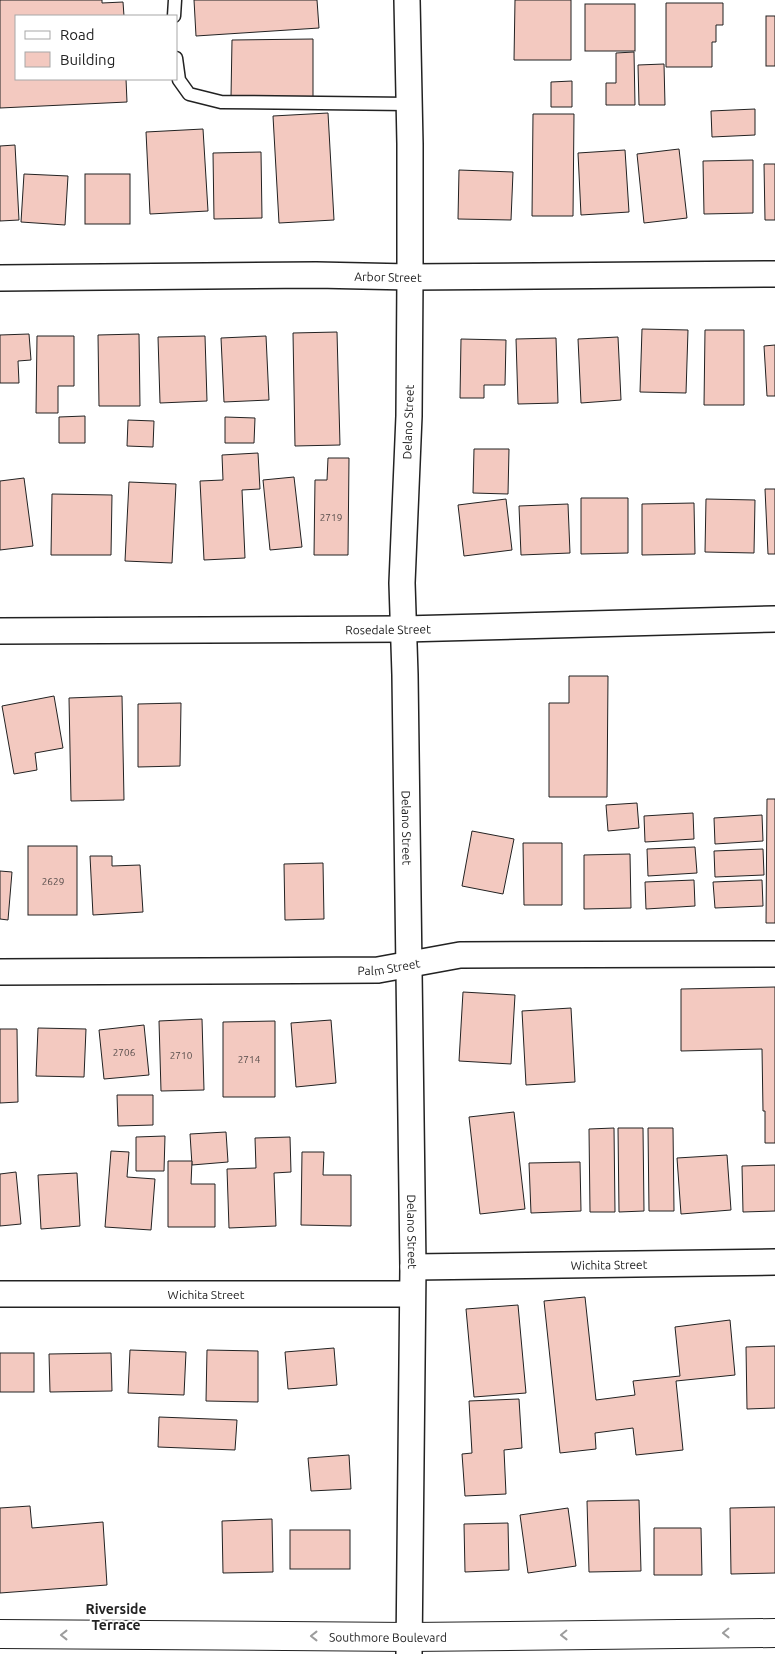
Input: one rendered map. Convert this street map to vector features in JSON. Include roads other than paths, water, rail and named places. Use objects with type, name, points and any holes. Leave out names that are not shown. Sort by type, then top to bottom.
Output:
[{"type":"street","name":"Delano Street","points":[[407,0],[410,144],[409,416],[402,583],[413,1267],[410,1646]]},
{"type":"street","name":"Arbor Street","points":[[0,278],[775,274]]},
{"type":"street","name":"Rosedale Street","points":[[0,631],[404,629],[775,619]]},
{"type":"street","name":"Palm Street","points":[[0,972],[378,970],[460,955],[775,954]]},
{"type":"street","name":"Wichita Street","points":[[413,1267],[775,1262]]},
{"type":"street","name":"Wichita Street","points":[[0,1294],[412,1294]]},
{"type":"street","name":"Southmore Boulevard","points":[[0,1634],[410,1646],[775,1633]]},
{"type":"lane","points":[[174,15],[175,0]]},
{"type":"lane","points":[[178,73],[179,80],[189,94],[221,102],[409,104]]},
{"type":"district","name":"Riverside Terrace","points":[[116,1618]]}]
